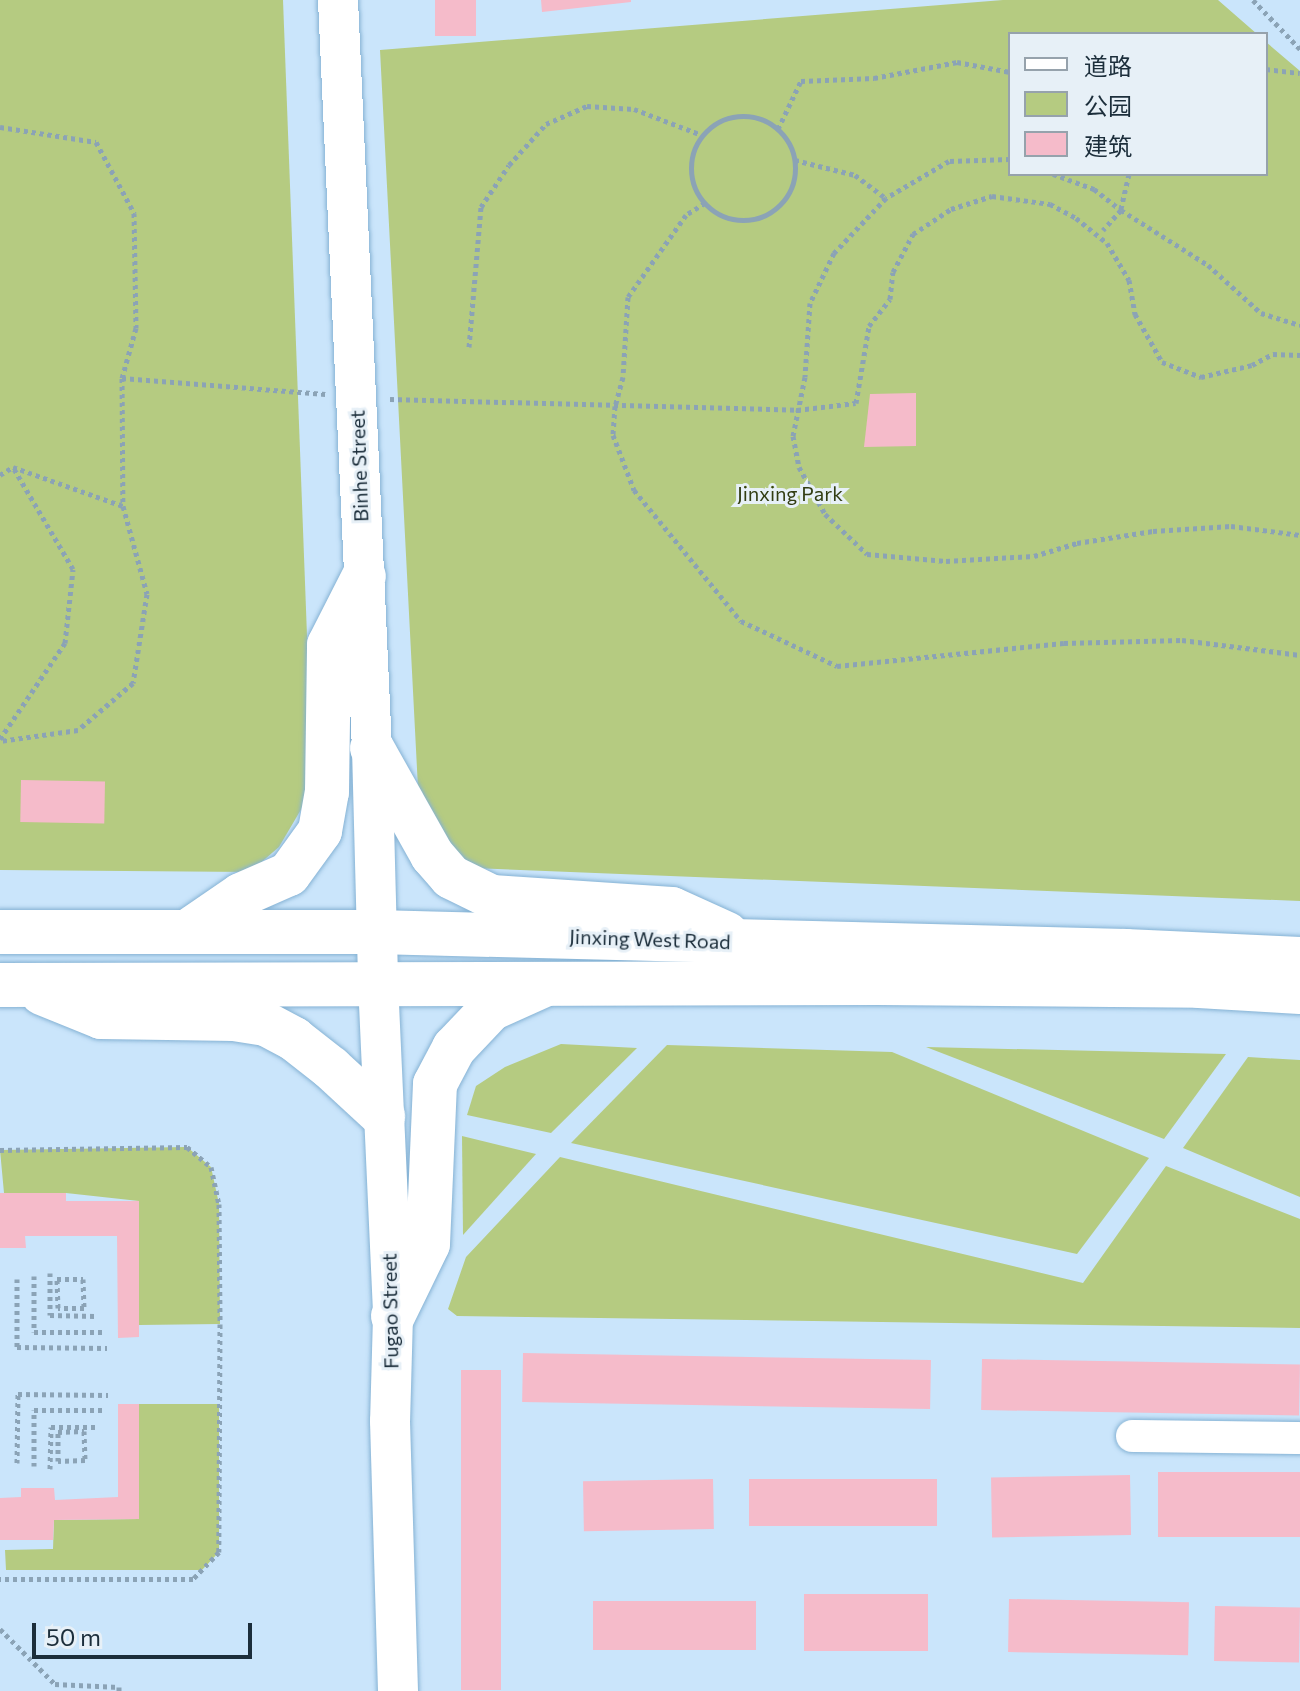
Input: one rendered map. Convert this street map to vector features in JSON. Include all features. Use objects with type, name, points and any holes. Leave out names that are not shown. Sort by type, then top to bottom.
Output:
[{"type":"main road","points":[[187,932],[241,895],[289,874],[320,831],[327,792],[329,645],[364,576]]},
{"type":"main road","points":[[372,748],[432,855],[451,877],[492,897],[672,909],[743,942]]},
{"type":"main road","name":"Jinxing West Road","points":[[0,932],[376,932],[1300,959]]},
{"type":"main road","points":[[393,1316],[428,1244],[435,1084],[454,1048],[491,1009],[551,982]]},
{"type":"main road","name":"Jinxing West Road","points":[[11,985],[551,982],[1184,986],[1300,992]]},
{"type":"main road","points":[[11,985],[101,1017],[234,1019],[266,1024],[294,1039],[331,1068],[383,1116]]},
{"type":"street","name":"Binhe Street","points":[[338,0],[372,748],[376,932]]},
{"type":"street","name":"Fugao Street","points":[[376,932],[393,1316],[390,1421],[398,1691]]},
{"type":"street","points":[[1132,1436],[1300,1438]]},
{"type":"path","points":[[1253,0],[1300,49]]},
{"type":"path","points":[[778,129],[801,81],[874,78],[957,62],[1008,72]]},
{"type":"path","points":[[1268,69],[1300,73]]},
{"type":"path","points":[[469,347],[481,207],[509,165],[546,124],[587,106],[634,109],[702,135]]},
{"type":"path","points":[[730,117],[763,120],[778,129],[789,143],[795,160],[795,177],[788,194],[777,207],[762,216],[745,220],[727,218],[705,203],[693,182],[690,166],[694,149],[702,135],[730,117]]},
{"type":"path","points":[[0,127],[96,142],[134,213],[136,328],[122,378],[123,506],[147,594],[133,683],[78,730],[0,740]]},
{"type":"path","points":[[1008,159],[949,161],[886,198],[834,253],[810,303],[805,377],[793,436],[799,467],[825,514],[867,554],[946,561],[1034,556],[1077,543],[1153,531],[1231,526],[1300,535]]},
{"type":"path","points":[[795,160],[855,175],[886,198]]},
{"type":"path","points":[[1058,176],[1094,189],[1121,210],[1208,265],[1261,313],[1300,325]]},
{"type":"path","points":[[1103,230],[1121,210],[1129,176]]},
{"type":"path","points":[[122,378],[356,397],[615,406],[797,410],[856,403],[869,326],[890,299],[893,272],[913,234],[951,209],[992,196],[1050,204],[1076,218],[1107,243],[1129,280],[1135,314],[1162,362],[1201,377],[1252,365],[1273,354],[1300,355]]},
{"type":"path","points":[[705,203],[686,215],[628,297],[623,377],[615,406],[613,435],[634,490],[741,621],[837,666],[928,654],[1079,642],[1182,640],[1300,655]]},
{"type":"path","points":[[13,467],[123,506]]},
{"type":"path","points":[[0,475],[13,467]]},
{"type":"path","points":[[0,740],[65,643],[73,569],[13,467]]},
{"type":"path","points":[[0,1150],[187,1147],[211,1167],[219,1204],[220,1324],[219,1552],[193,1579],[0,1579]]},
{"type":"path","points":[[50,1273],[50,1315],[95,1316]]},
{"type":"path","points":[[34,1276],[34,1332],[106,1332]]},
{"type":"path","points":[[17,1279],[17,1347],[107,1348]]},
{"type":"path","points":[[57,1279],[83,1279],[84,1308],[58,1308],[57,1279]]},
{"type":"path","points":[[17,1463],[18,1394],[108,1395]]},
{"type":"path","points":[[34,1466],[34,1410],[106,1410]]},
{"type":"path","points":[[50,1469],[51,1427],[95,1427]]},
{"type":"path","points":[[84,1431],[85,1460],[58,1461],[58,1432],[84,1431]]},
{"type":"path","points":[[0,1629],[55,1684],[119,1687],[119,1691]]},
{"type":"green space","points":[[0,0],[283,0],[312,768],[306,801],[279,847],[250,872],[0,870]]},
{"type":"green space","name":"Jinxing Park","points":[[1003,0],[1218,0],[1255,32],[1008,32],[1008,176],[1268,176],[1268,44],[1300,71],[1300,901],[422,866],[380,50]]},
{"type":"green space","points":[[561,1044],[637,1048],[551,1133],[467,1115],[476,1086],[505,1067]]},
{"type":"green space","points":[[667,1045],[892,1052],[1149,1158],[1077,1254],[571,1143]]},
{"type":"green space","points":[[926,1047],[1226,1054],[1164,1139]]},
{"type":"green space","points":[[1248,1057],[1300,1060],[1300,1197],[1183,1148]]},
{"type":"green space","points":[[462,1136],[536,1154],[463,1235]]},
{"type":"green space","points":[[187,1147],[211,1167],[219,1204],[220,1324],[139,1325],[139,1201],[66,1193],[4,1193],[0,1150]]},
{"type":"green space","points":[[560,1157],[1083,1283],[1166,1166],[1300,1219],[1300,1328],[457,1316],[448,1309],[466,1257]]},
{"type":"green space","points":[[139,1404],[219,1404],[219,1552],[202,1570],[6,1570],[5,1550],[53,1549],[54,1520],[139,1519]]},
{"type":"building","points":[[435,0],[476,0],[476,36],[435,36]]},
{"type":"building","points":[[541,0],[631,0],[631,2],[542,12]]},
{"type":"building","points":[[916,393],[916,446],[864,447],[870,394]]},
{"type":"building","points":[[21,780],[105,781],[104,823],[20,822]]},
{"type":"building","points":[[0,1193],[66,1193],[66,1201],[139,1201],[139,1337],[118,1338],[117,1236],[25,1236],[26,1248],[0,1248]]},
{"type":"building","points":[[523,1353],[931,1360],[930,1409],[522,1402]]},
{"type":"building","points":[[982,1359],[1300,1365],[1299,1416],[981,1410]]},
{"type":"building","points":[[461,1370],[501,1370],[501,1690],[461,1690]]},
{"type":"building","points":[[118,1404],[139,1404],[139,1519],[54,1520],[53,1540],[0,1540],[0,1498],[21,1497],[21,1488],[54,1488],[55,1500],[118,1497]]},
{"type":"building","points":[[1158,1472],[1300,1472],[1300,1537],[1158,1537]]},
{"type":"building","points":[[1130,1475],[1131,1535],[992,1537],[991,1477]]},
{"type":"building","points":[[713,1479],[714,1529],[584,1531],[583,1481]]},
{"type":"building","points":[[749,1479],[937,1479],[937,1526],[749,1526]]},
{"type":"building","points":[[804,1594],[928,1594],[928,1651],[804,1651]]},
{"type":"building","points":[[1009,1599],[1189,1602],[1188,1655],[1008,1652]]},
{"type":"building","points":[[593,1601],[756,1601],[756,1650],[593,1650]]},
{"type":"building","points":[[1215,1606],[1300,1607],[1299,1662],[1214,1661]]}]
